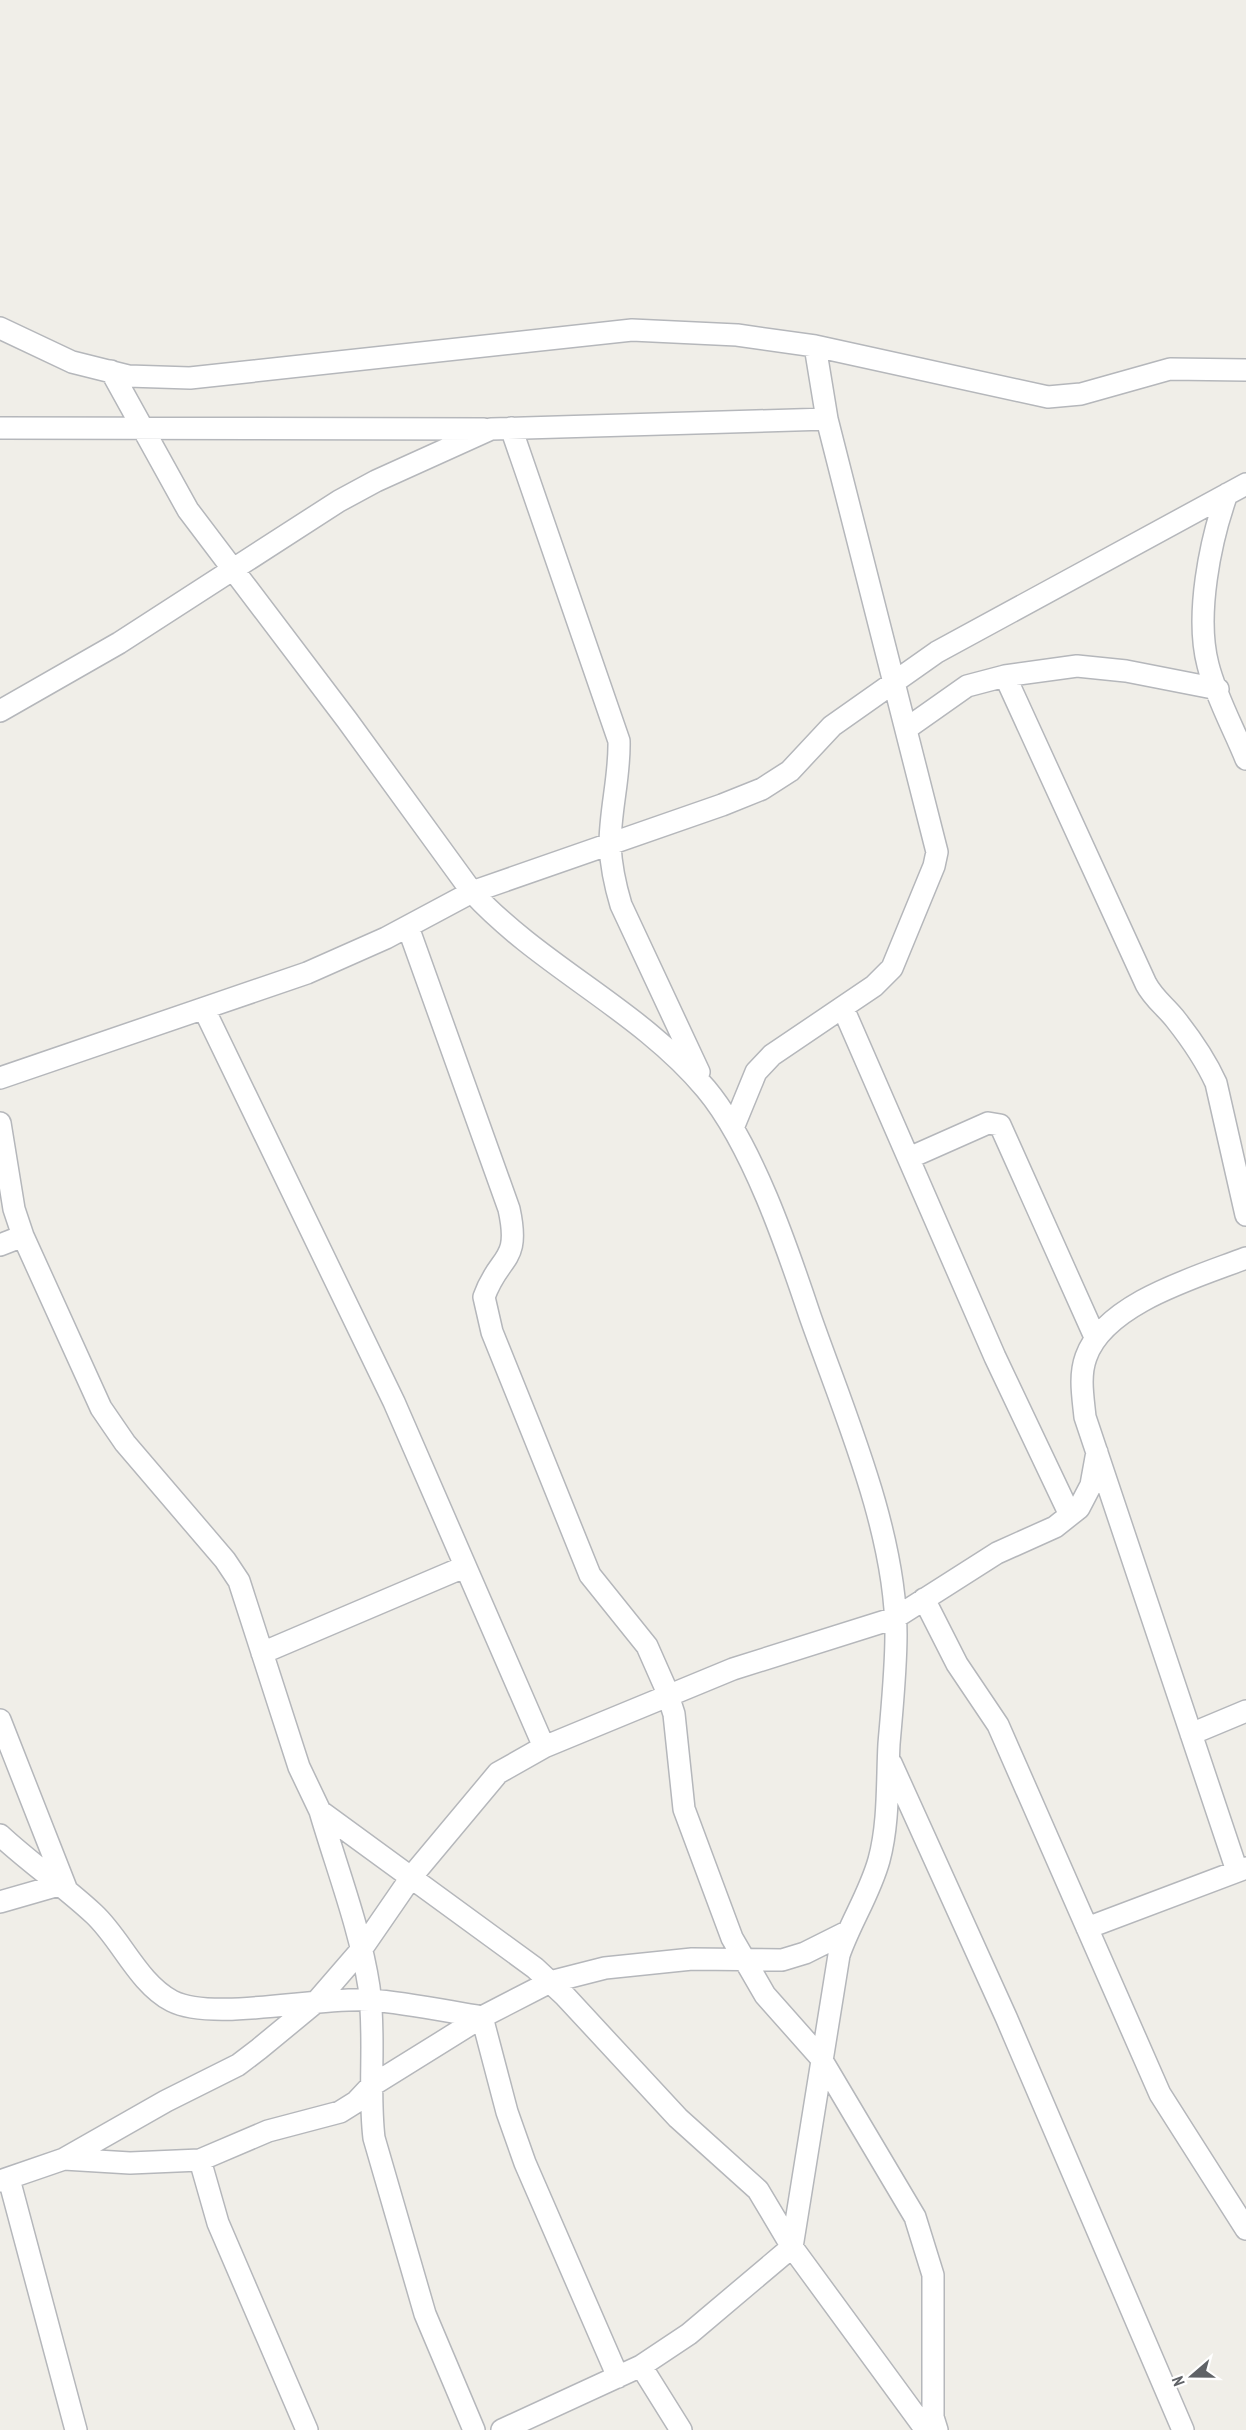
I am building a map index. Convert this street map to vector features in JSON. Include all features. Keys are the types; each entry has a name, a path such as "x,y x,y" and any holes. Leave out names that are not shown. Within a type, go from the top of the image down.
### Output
{"street":[{"path":"0,328 72,362 128,376 190,378 632,330 737,335 815,346 1048,397 1081,394 1170,369 1246,370"},
{"path":"733,1128 744,1094 772,1054 874,986 892,968 934,866 937,852 827,419 815,346"},
{"path":"111,371 188,510 471,892 494,916 601,995 673,1054 706,1089 733,1128 758,1180 799,1283 868,1486 883,1539 895,1618 884,1839 879,1862 839,1955 820,2058 792,2247 689,2334 641,2366 502,2430"},
{"path":"0,428 501,429 827,419"},
{"path":"0,711 119,643 339,501 376,481 501,429"},
{"path":"501,429 619,741 620,766 610,843 613,879 621,905 706,1089"},
{"path":"0,1078 307,973 408,927 471,892 762,789 790,771 832,726 937,652 1237,489"},
{"path":"1237,489 1221,511 1206,586 1204,618 1208,666 1246,759"},
{"path":"906,729 967,686 1005,676 1077,666 1126,671 1218,689"},
{"path":"1005,676 1151,994 1175,1019 1209,1066 1216,1083 1246,1215"},
{"path":"408,927 509,1209 513,1229 511,1252 487,1287 484,1297 492,1332 590,1575 647,1646 669,1696 674,1714 684,1809 732,1938 765,1995 820,2058 915,2217 926,2243 933,2275 933,2417 937,2430"},
{"path":"843,1008 995,1357 1070,1515"},
{"path":"204,1009 394,1402 543,1747"},
{"path":"909,1158 988,1123 1000,1125 1095,1337"},
{"path":"0,1124 14,1209 23,1236 101,1408 125,1443 230,1567 239,1581 298,1767 320,1811 361,1950 370,2000 374,2138 425,2314 474,2430"},
{"path":"0,1245 23,1236"},
{"path":"1087,1928 1241,1869 1191,1734 1085,1417 1082,1385 1085,1358 1095,1337 1128,1311 1172,1287 1246,1258"},
{"path":"76,2430 4,2180 64,2159 166,2101 238,2065 316,2002 361,1950 412,1876 498,1773 543,1747 733,1670 895,1618 997,1554 1055,1527 1079,1509 1091,1485 1097,1452"},
{"path":"262,1653 464,1567"},
{"path":"924,1599 957,1664 998,1725 1160,2094 1246,2229"},
{"path":"1191,1734 1246,1711"},
{"path":"0,1720 64,1888"},
{"path":"889,1758 1006,2017 1183,2430"},
{"path":"320,1811 412,1876 550,1982 678,2118 758,2190 792,2247 926,2430"},
{"path":"0,1835 64,1888 112,1932 148,1981 170,2000 188,2007 212,2010 370,2000 482,2017"},
{"path":"0,1902 64,1888"},
{"path":"64,2159 130,2163 200,2160 268,2131 340,2112 356,2102 371,2086 482,2017 550,1982 606,1968 654,1962 692,1959 782,1960 805,1953 847,1932"},
{"path":"482,2017 507,2112 525,2163 618,2377"},
{"path":"200,2160 218,2223 307,2430"},
{"path":"641,2366 681,2430"}]}
